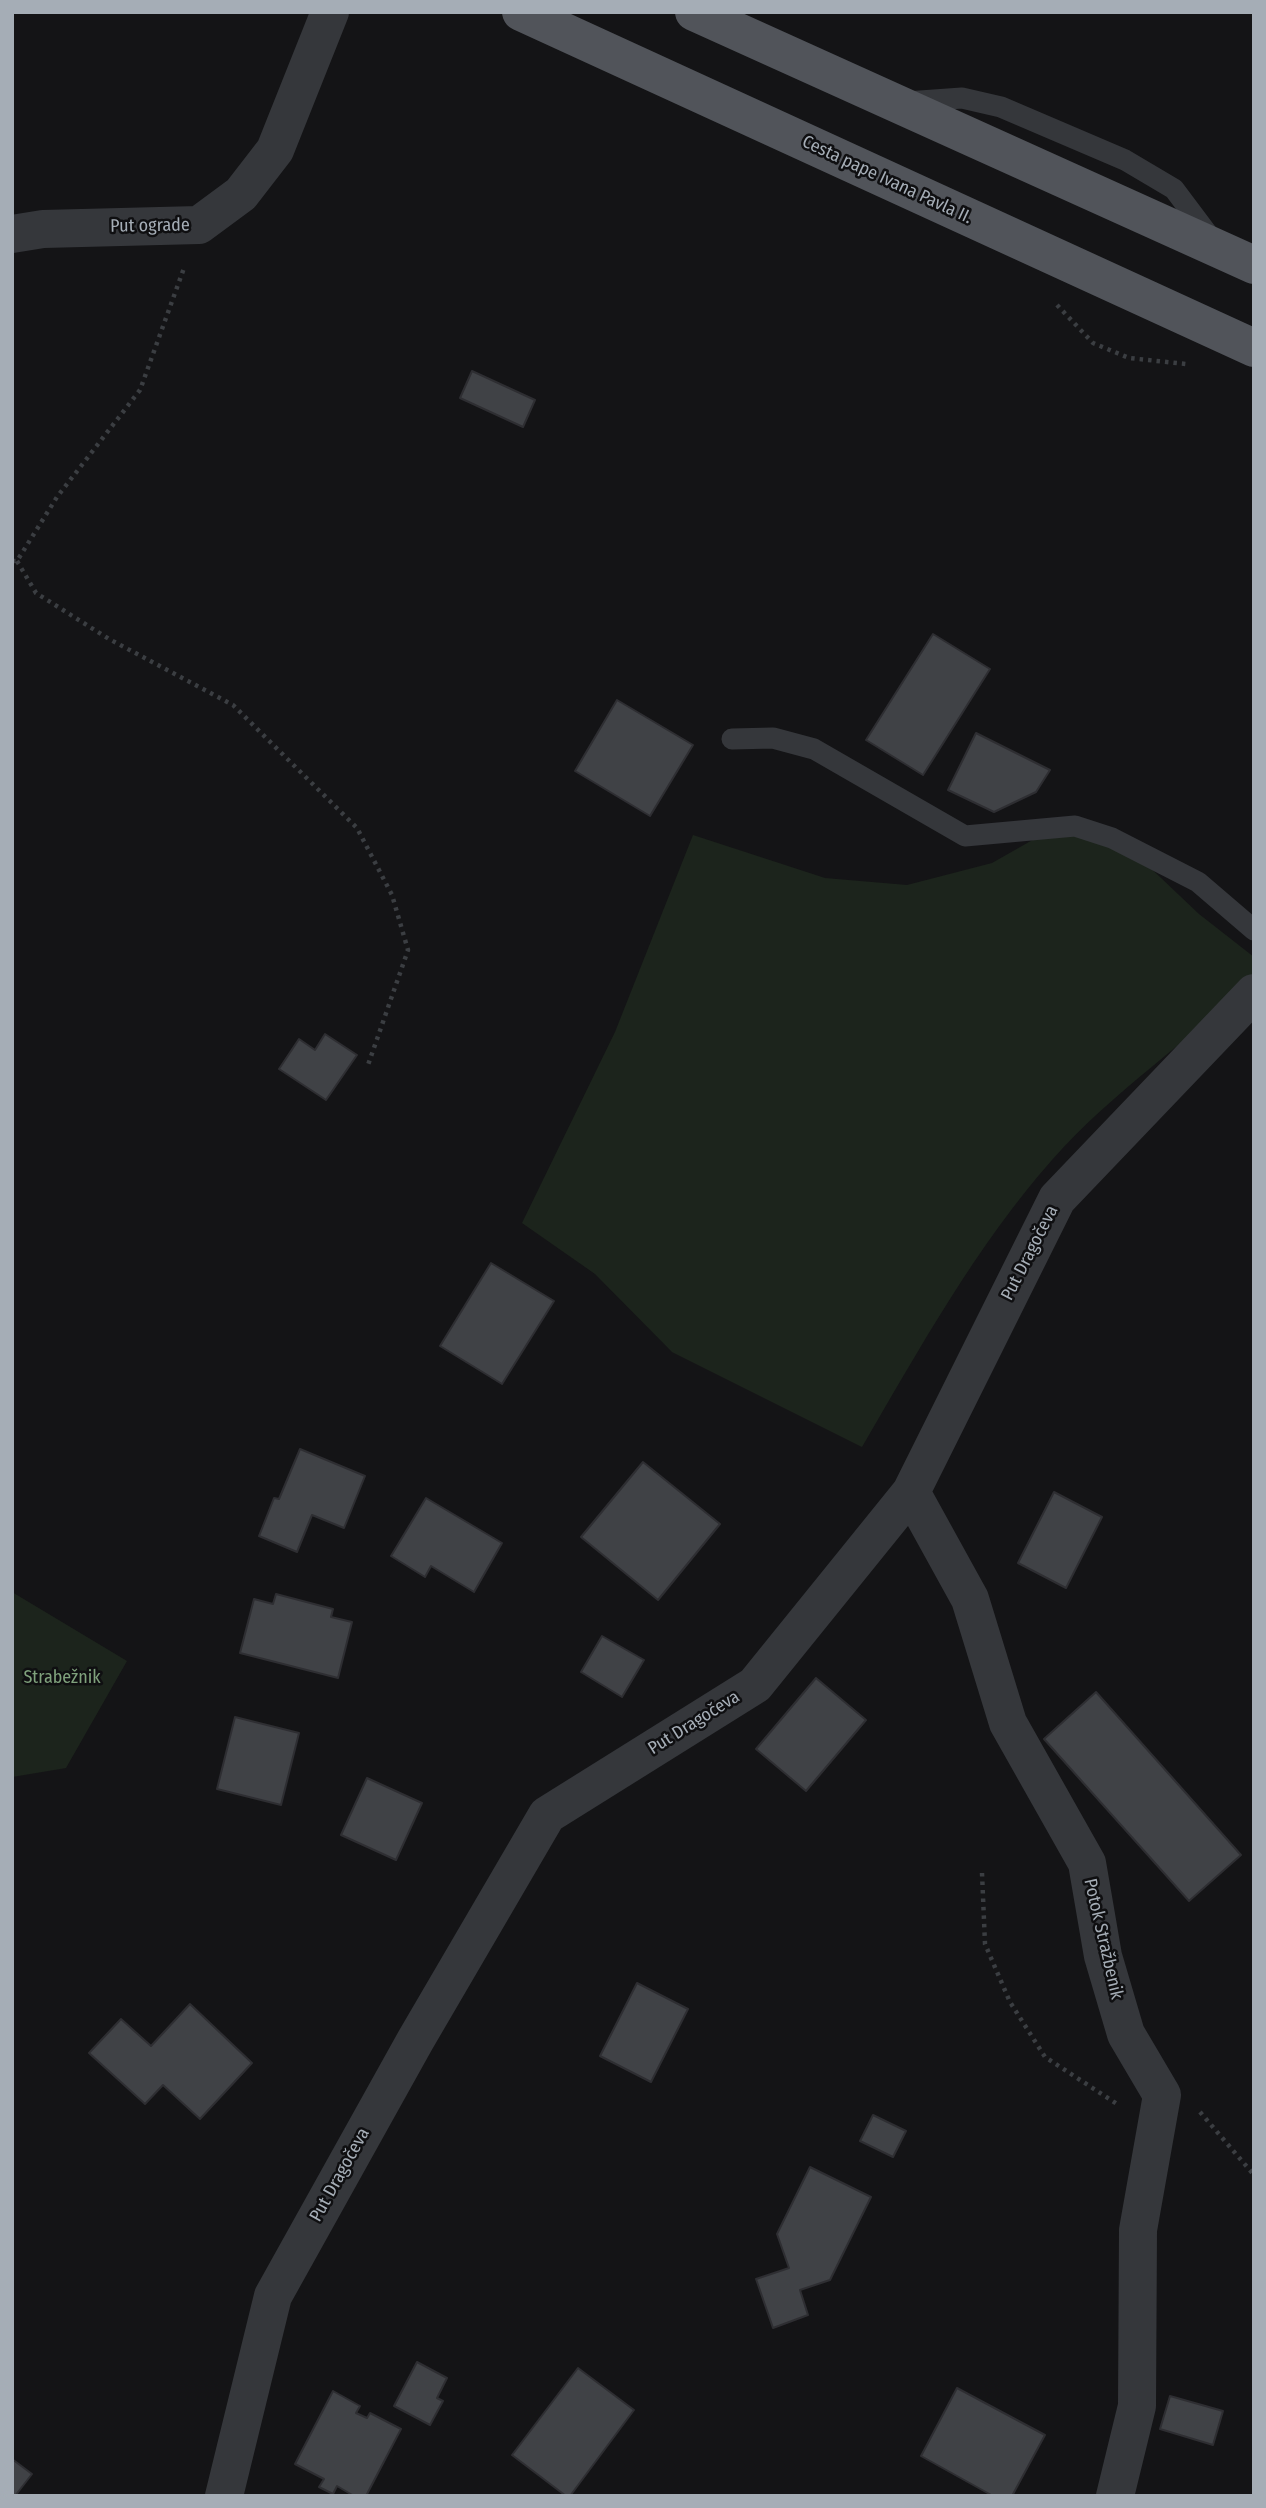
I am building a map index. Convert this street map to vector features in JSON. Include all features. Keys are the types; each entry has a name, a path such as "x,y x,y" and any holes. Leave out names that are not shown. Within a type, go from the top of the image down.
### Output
{"main road":[{"name":"Cesta pape Ivana Pavla II.","path":"521,12 1254,348"},
{"path":"694,12 1254,265"}],"street":[{"name":"Put ograde","path":"12,234 43,229 199,225 241,194 275,150 330,12"},
{"name":"Put Dragočeva","path":"224,2496 273,2296 415,2041 547,1815 755,1685 911,1492 1057,1199 1254,993"},
{"name":"Potok Stražbenik","path":"911,1492 970,1599 1008,1723 1087,1863 1103,1956 1126,2034 1162,2095 1138,2230 1137,2406 1115,2496"}],"lane":[{"path":"732,739 773,738 814,750 965,836 1075,826 1112,838 1198,882 1254,930"}],"path":[{"path":"199,225 140,390 57,497 15,561 36,593 109,639 233,705 357,828 392,895 408,950 368,1065"},
{"path":"982,1873 985,1944 1010,2002 1045,2057 1156,2127"},
{"path":"1195,2106 1254,2175"}],"green space":[{"path":"1069,833 1140,858 1199,914 1254,957 1254,980 1075,1135 1024,1193 974,1262 862,1447 672,1352 595,1274 522,1223 615,1032 693,835 825,878 907,885 992,863 1036,838"},
{"name":"Strabežnik","path":"12,1592 127,1661 66,1768 12,1777"}],"building":[{"path":"472,371 535,400 523,427 460,398"},
{"path":"933,634 990,669 923,775 866,740"},
{"path":"617,700 693,745 650,816 575,771"},
{"path":"976,733 1050,770 1036,792 994,812 948,790"},
{"path":"325,1034 357,1055 326,1100 279,1069 299,1039 315,1050"},
{"path":"491,1263 554,1301 502,1384 440,1346"},
{"path":"300,1449 365,1476 344,1528 312,1515 297,1552 259,1536 274,1498 279,1499"},
{"path":"643,1462 720,1524 658,1600 581,1537"},
{"path":"1054,1492 1102,1517 1066,1588 1018,1563"},
{"path":"426,1498 502,1543 474,1592 431,1566 425,1577 391,1556"},
{"path":"276,1594 333,1609 331,1617 352,1622 338,1678 240,1653 254,1599 273,1604"},
{"path":"602,1636 644,1660 622,1697 581,1672"},
{"path":"816,1678 866,1720 806,1791 756,1749"},
{"path":"1096,1692 1241,1855 1189,1901 1044,1739"},
{"path":"235,1717 299,1733 281,1805 217,1789"},
{"path":"367,1778 422,1803 396,1860 341,1835"},
{"path":"637,1983 688,2009 651,2082 600,2056"},
{"path":"190,2004 252,2063 200,2119 163,2085 145,2104 89,2053 121,2019 151,2046"},
{"path":"873,2115 906,2131 893,2157 860,2141"},
{"path":"810,2167 871,2197 830,2280 800,2290 808,2315 773,2328 756,2279 789,2268 777,2234"},
{"path":"417,2362 447,2378 437,2398 443,2401 430,2425 394,2406"},
{"path":"578,2368 634,2410 570,2496 566,2496 512,2455"},
{"path":"957,2388 1045,2435 1012,2496 993,2496 921,2456"},
{"path":"333,2391 360,2406 356,2413 367,2418 370,2413 401,2429 366,2496 354,2496 337,2486 333,2494 319,2487 324,2479 295,2464"},
{"path":"1170,2396 1223,2411 1213,2445 1160,2429"},
{"path":"12,2459 32,2474 15,2496 12,2496"}]}
